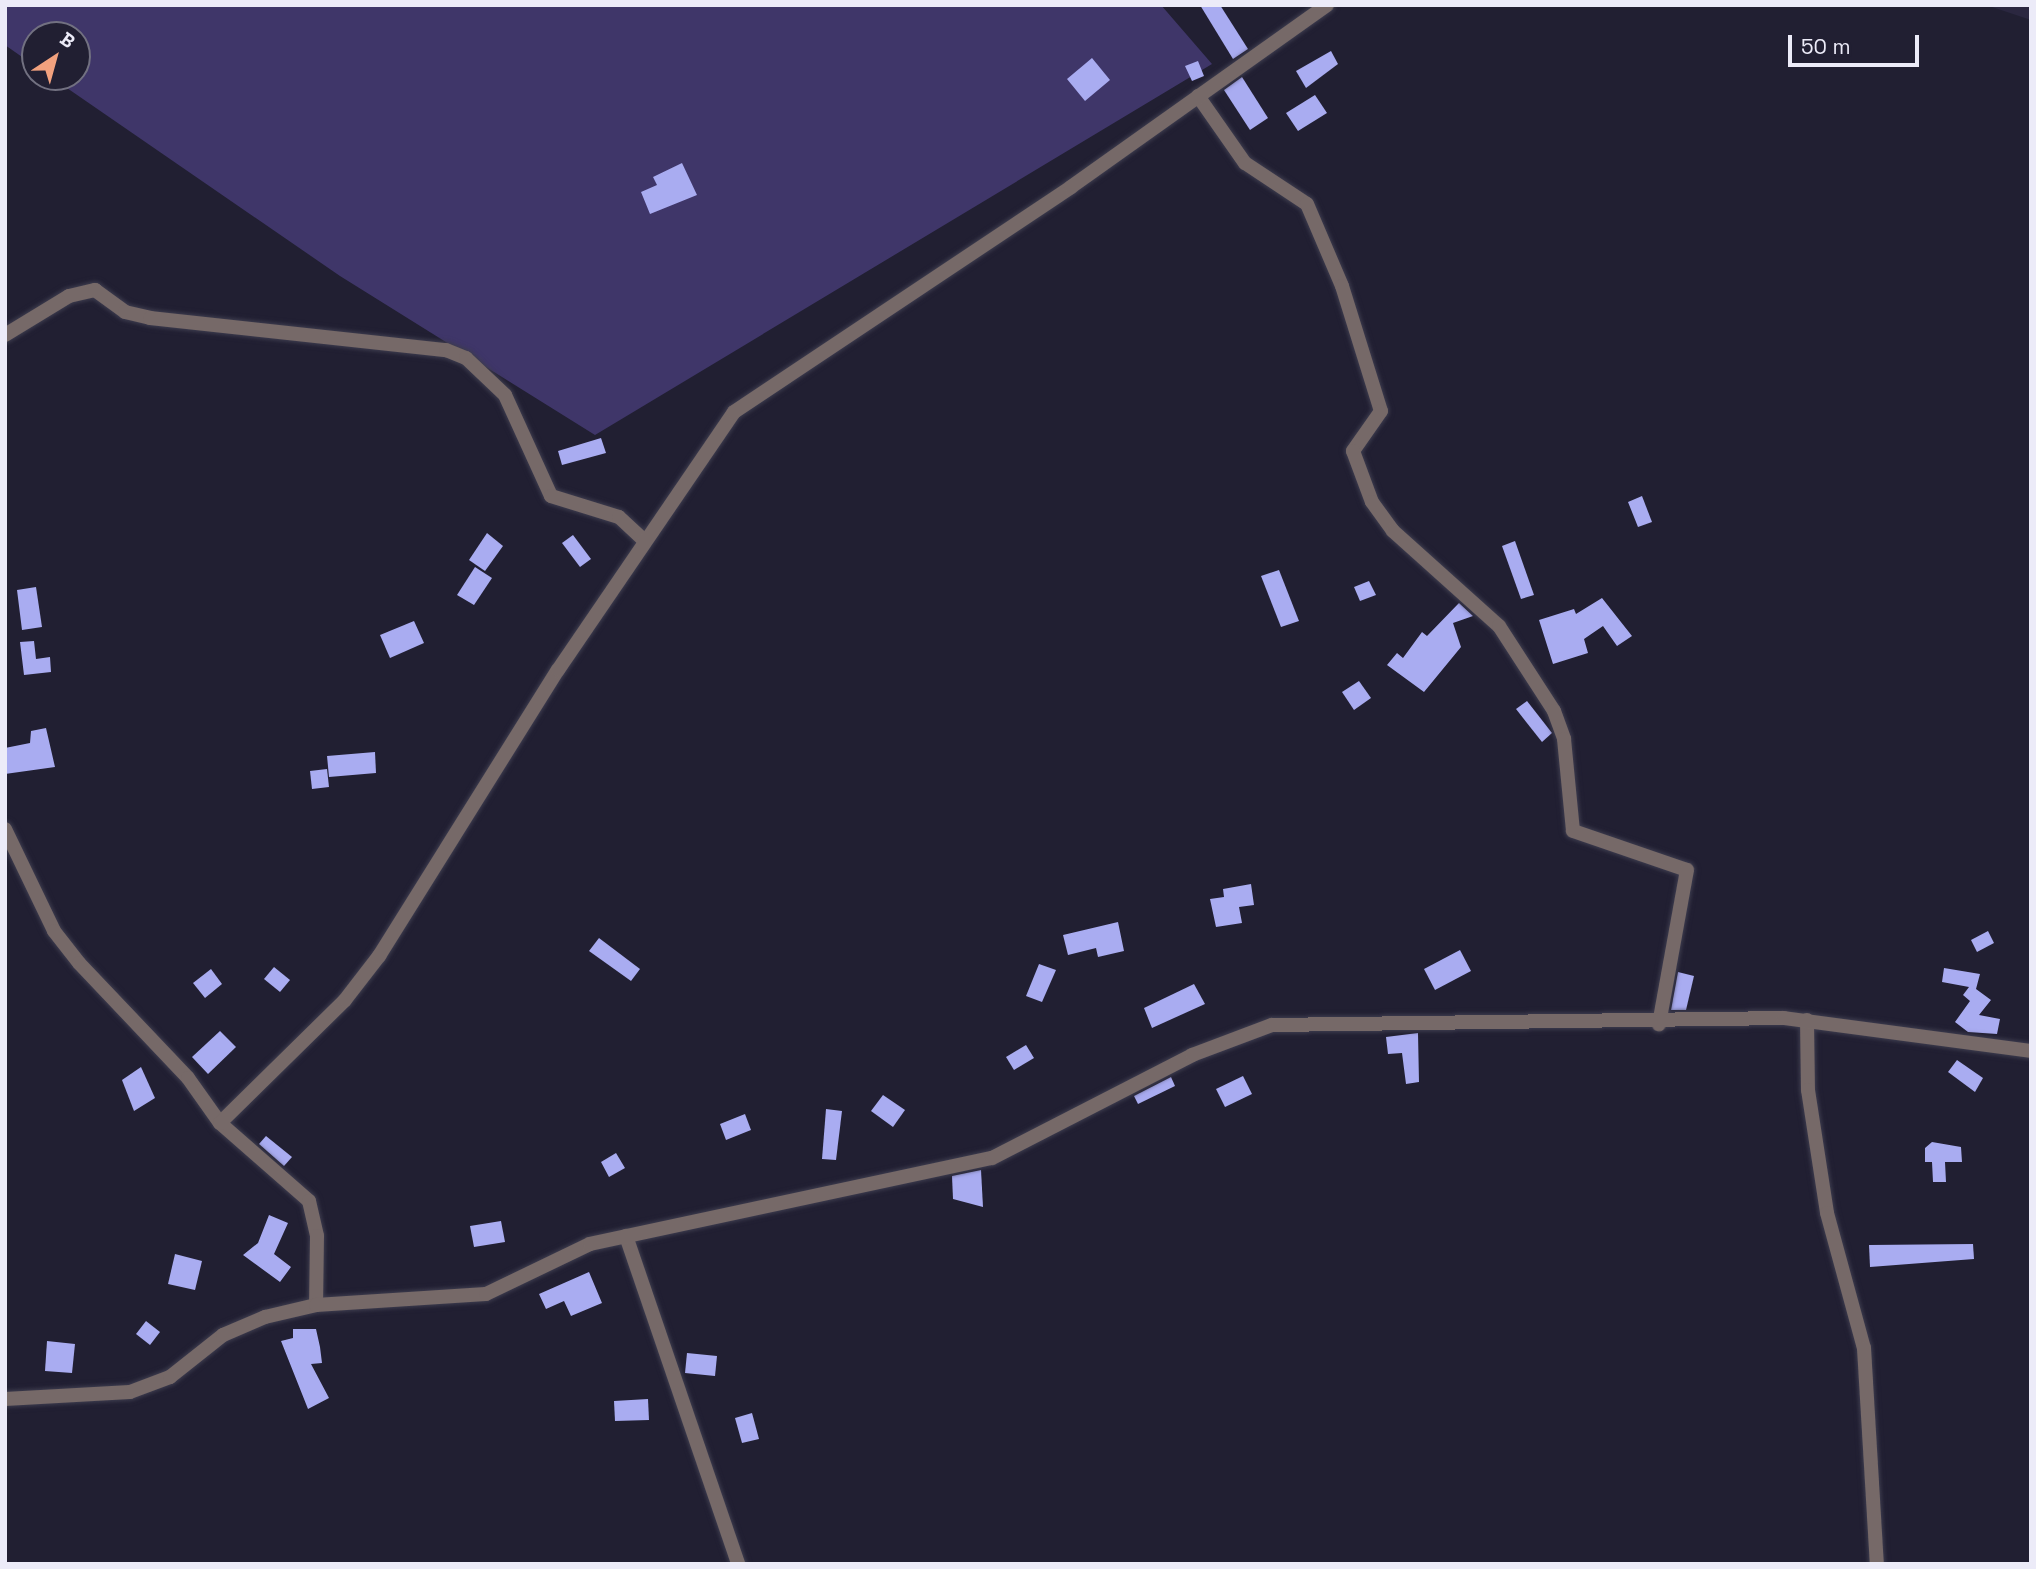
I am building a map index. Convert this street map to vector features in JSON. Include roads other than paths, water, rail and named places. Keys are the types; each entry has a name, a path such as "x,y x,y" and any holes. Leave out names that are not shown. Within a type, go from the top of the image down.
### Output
{"street":[{"path":"220,1123 345,1000 379,956 644,540 719,428 751,396 1071,187 1326,5"},
{"path":"1198,96 1245,163 1307,204 1342,286 1381,411 1353,451 1372,502 1393,531 1499,626 1555,712 1564,738 1573,831 1687,870 1659,1024"},
{"path":"5,335 69,296 95,290 142,317 446,350 466,358 505,395 551,496 619,517 644,540"},
{"path":"5,829 54,931 188,1078 220,1123 309,1201 317,1236 316,1305"},
{"path":"1807,1020 1808,1090 1827,1213 1868,1376 1877,1564"},
{"path":"5,1399 130,1392 170,1377 235,1328 316,1305 486,1294 572,1250 992,1158 1192,1055 1272,1025 1659,1024 1807,1020 2031,1051"},
{"path":"626,1237 738,1564"}]}
